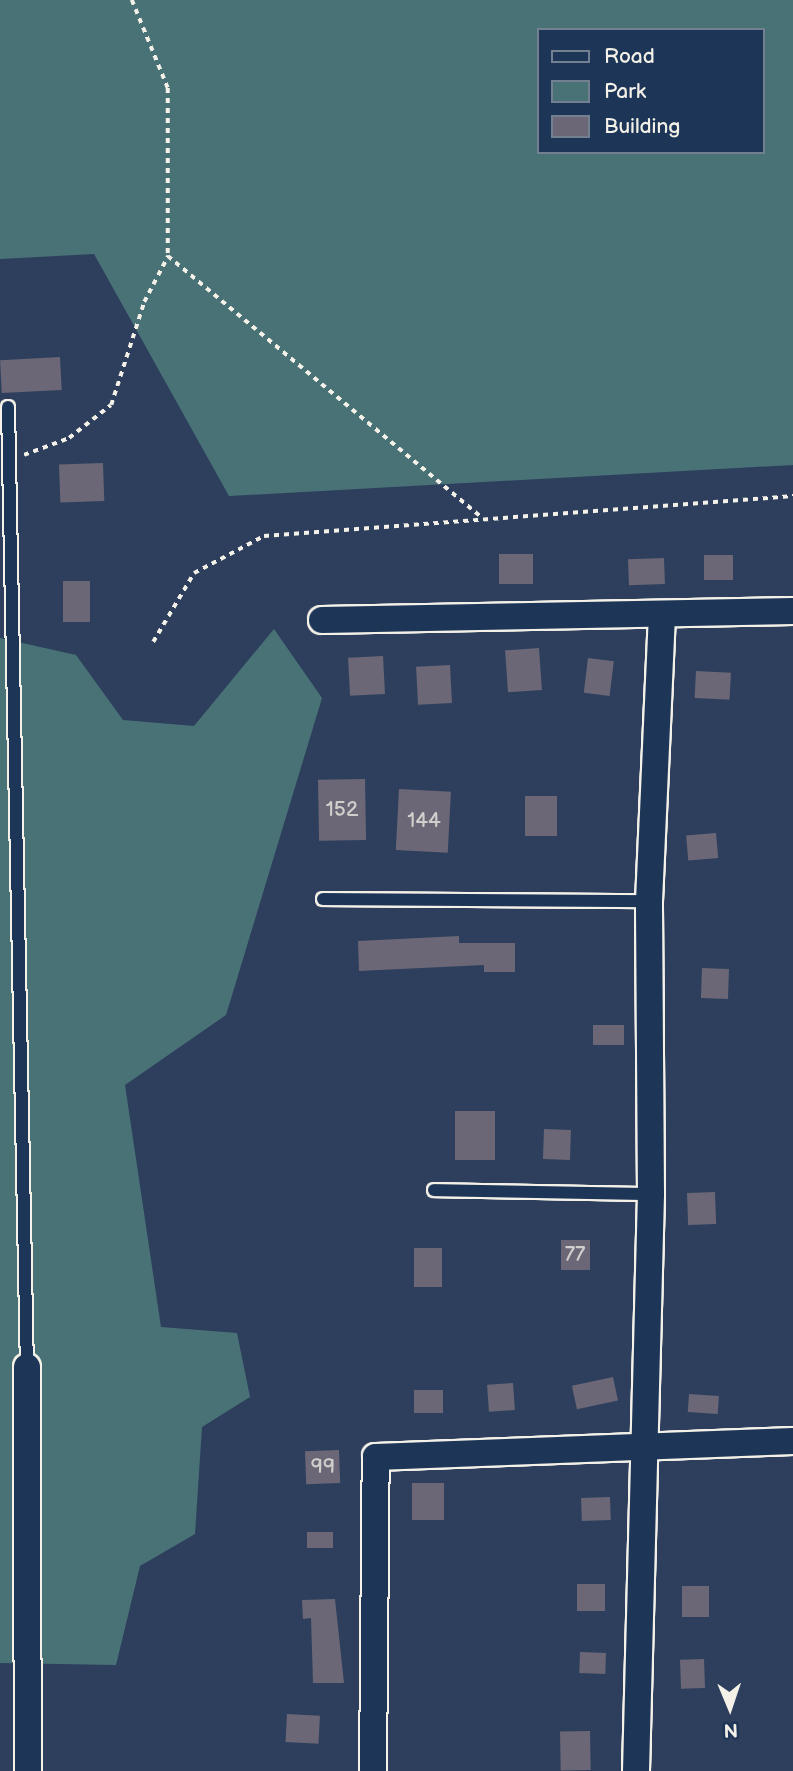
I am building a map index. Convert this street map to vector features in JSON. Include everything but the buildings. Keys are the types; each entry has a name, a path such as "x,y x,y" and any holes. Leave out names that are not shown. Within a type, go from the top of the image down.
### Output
{"street":[{"path":"322,620 793,611"},
{"path":"636,1771 651,1194 649,901 662,615"},
{"path":"27,1367 28,1771"},
{"path":"373,1771 376,1457 793,1441"}],"lane":[{"path":"8,407 27,1367"},
{"path":"323,899 649,901"},
{"path":"434,1190 651,1194"}],"path":[{"path":"9,460 69,438 111,405 144,302 169,256 168,88 132,0"},
{"path":"169,256 483,519"},
{"path":"153,642 194,573 264,536 793,496"}],"green space":[{"path":"0,0 793,0 793,465 229,496 94,254 0,259"},
{"path":"274,629 322,698 226,1015 125,1085 161,1327 237,1333 250,1397 202,1427 195,1534 140,1566 116,1665 0,1663 0,638 76,655 123,720 194,726"}]}
